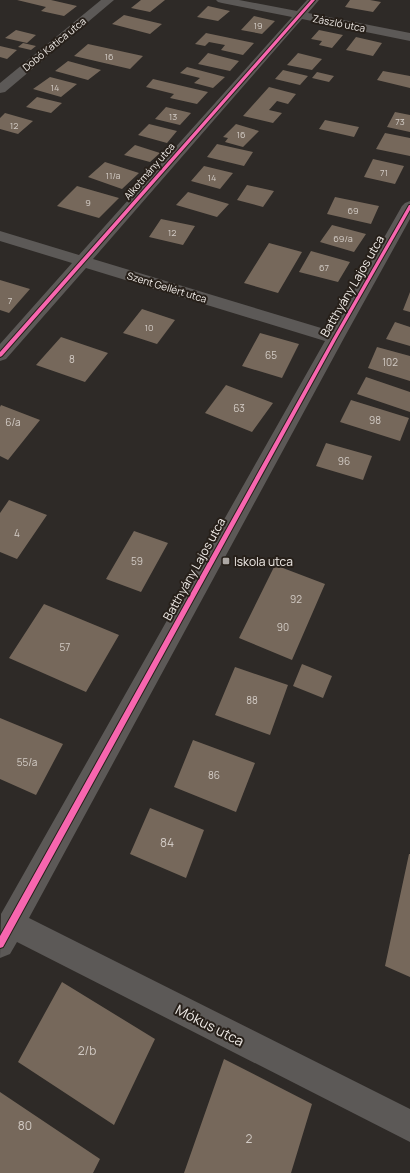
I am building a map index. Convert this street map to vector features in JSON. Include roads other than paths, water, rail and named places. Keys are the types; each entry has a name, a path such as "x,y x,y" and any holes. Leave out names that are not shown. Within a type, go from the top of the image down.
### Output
{"street":[{"name":"Dobó Katica utca","path":"0,89 108,0"},
{"name":"Zászló utca","path":"222,0 410,37"},
{"name":"Alkotmány utca","path":"0,355 313,0"},
{"name":"Batthyány Lajos utca","path":"6,934 335,338 404,230 410,206"},
{"name":"Szent Gellért utca","path":"0,236 335,338"},
{"name":"Mókus utca","path":"6,934 410,1126"}],"place":[{"name":"Iskola utca","path":"226,561"}]}
